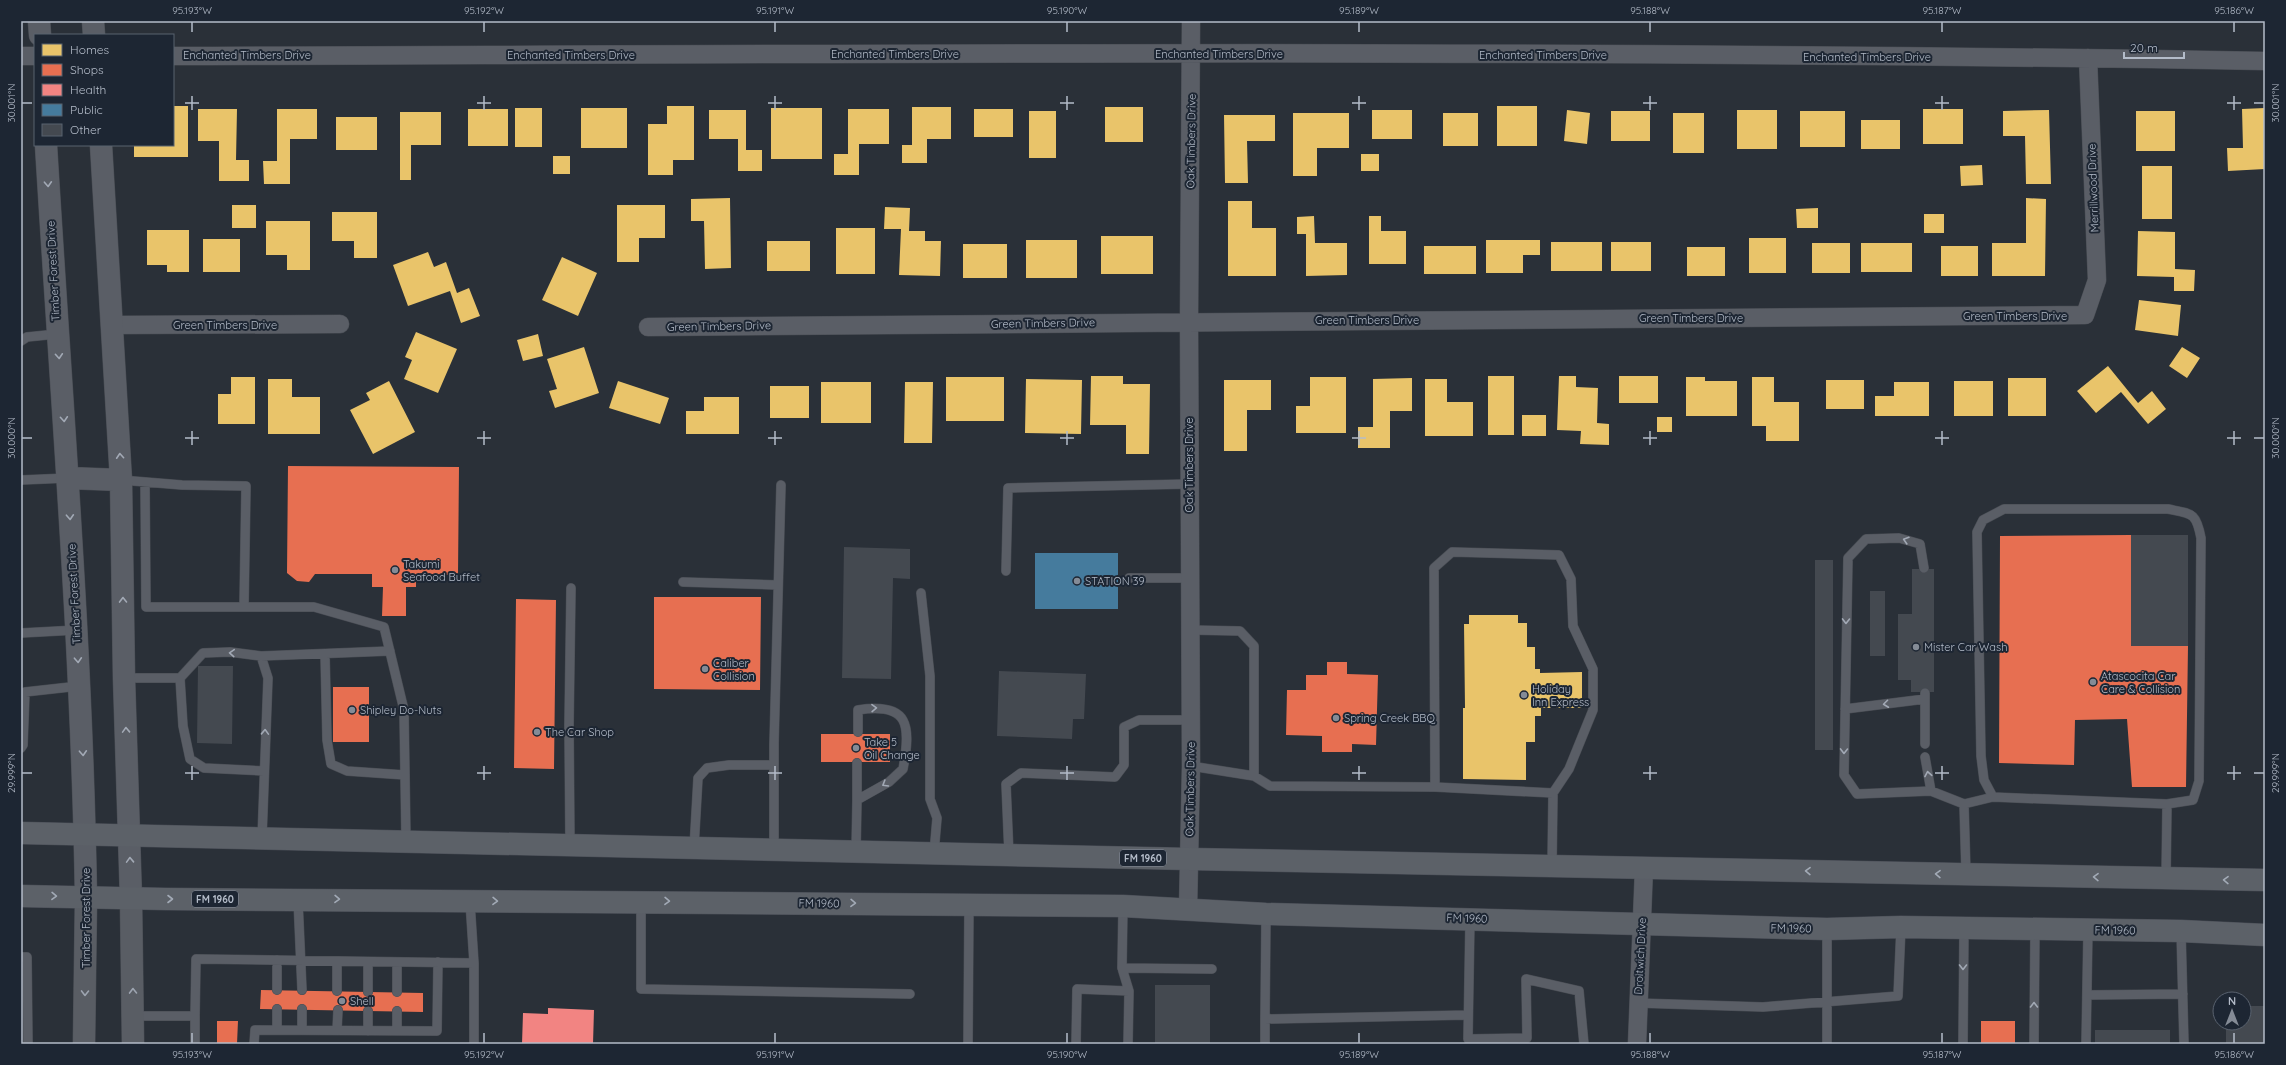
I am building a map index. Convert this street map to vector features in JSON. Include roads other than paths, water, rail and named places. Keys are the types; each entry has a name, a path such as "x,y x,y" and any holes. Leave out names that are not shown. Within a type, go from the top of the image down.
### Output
{"main road":[{"name":"FM 1960","path":"21,833 1189,859 2265,880"},
{"name":"FM 1960","path":"21,896 131,899 641,901 1123,906 1266,914 1470,918 1827,929 1900,927 2180,931 2265,935"},
{"name":"Timber Forest Drive","path":"84,1044 86,898"},
{"path":"131,899 133,1044"}],"street":[{"path":"39,21 40,34"},
{"path":"93,21 94,34"},
{"name":"Oak Timbers Drive","path":"1188,910 1191,766 1189,321 1192,53 1191,21"},
{"name":"Enchanted Timbers Drive","path":"174,56 1192,53 2088,58 2265,61"},
{"path":"21,56 34,56"},
{"name":"Merrillwood Drive","path":"2085,315 2097,280 2088,58"},
{"name":"Timber Forest Drive","path":"46,146 57,334 68,478 79,686 86,898"},
{"path":"101,146 121,480 124,678 131,899"},
{"name":"Green Timbers Drive","path":"648,327 1189,321 2085,315"},
{"name":"Green Timbers Drive","path":"111,325 340,324"},
{"path":"68,478 121,480"},
{"name":"Droitwich Drive","path":"1637,1044 1637,1003 1644,868"}],"lane":[{"path":"21,341 27,337 57,334"},
{"path":"21,480 68,478"},
{"path":"121,480 246,486 244,607"},
{"path":"145,482 146,607 314,607 384,627 404,710 406,841"},
{"path":"1006,571 1008,488 1189,484"},
{"path":"774,850 777,585 781,485"},
{"path":"1924,568 1920,544 1899,538 1866,539 1848,558 1844,709 1844,775 1857,794 1931,791 1964,804 1993,797 2167,804 2193,800 2200,781 2201,553 2198,521 2189,513 2168,509 2004,509 1983,520 1977,532 1981,756 1984,780 1993,797"},
{"path":"1435,786 1434,568 1452,552 1559,555 1571,579 1573,626 1593,669 1593,710 1569,769 1553,793 1552,866"},
{"path":"1129,578 1190,578"},
{"path":"683,582 777,585"},
{"path":"570,845 568,725 571,588"},
{"path":"921,593 930,676 930,799 937,818 934,853"},
{"path":"21,633 76,630"},
{"path":"1191,630 1240,631 1254,646 1254,776"},
{"path":"264,771 204,768 190,759 183,726 180,678 203,653 230,652 260,656 390,652"},
{"path":"325,654 327,740 330,764 348,771 405,776"},
{"path":"260,656 268,678 262,838"},
{"path":"124,678 180,678"},
{"path":"21,748 23,745 23,690 79,686"},
{"path":"1844,709 1925,696 1925,744"},
{"path":"857,800 889,782 903,769 907,732 904,719 893,711 876,707 858,710 858,732"},
{"path":"1009,855 1006,784 1021,774 1115,777 1124,765 1124,726 1139,720 1191,720"},
{"path":"1925,757 1931,791"},
{"path":"856,851 857,763"},
{"path":"694,848 698,778 707,768 729,765 774,765"},
{"path":"1191,766 1254,776 1270,786 1435,786 1553,793"},
{"path":"1964,804 1966,874"},
{"path":"2166,878 2167,804"},
{"path":"298,899 302,961 302,990"},
{"path":"470,900 474,963 474,1044"},
{"path":"641,901 641,989 910,994"},
{"path":"968,1044 969,904"},
{"path":"1123,906 1122,968 1129,991 1128,1044"},
{"path":"1265,1044 1266,914"},
{"path":"1470,918 1468,1038 1527,1038 1526,978 1579,991 1584,1044"},
{"path":"1637,1003 1763,1007 1898,996 1900,927"},
{"path":"1963,1044 1964,928"},
{"path":"1827,929 1827,1044"},
{"path":"2034,1044 2035,929"},
{"path":"2086,1044 2088,930"},
{"path":"2180,931 2184,1044"},
{"path":"21,957 27,957 24,1029 28,1044"},
{"path":"195,1044 196,959 474,963"},
{"path":"277,960 277,990"},
{"path":"337,961 337,991"},
{"path":"368,962 368,992"},
{"path":"397,962 397,992"},
{"path":"254,1044 255,1030 437,1031 438,962"},
{"path":"1122,968 1212,970"},
{"path":"1076,1044 1077,989 1129,991"},
{"path":"2087,995 2183,994"},
{"path":"277,1009 277,1030"},
{"path":"302,1009 302,1030"},
{"path":"337,1030 338,1010"},
{"path":"368,1011 368,1031"},
{"path":"397,1011 397,1031"},
{"path":"1265,1019 1468,1015"},
{"path":"133,1016 195,1016"}],"place":[{"name":"Takumi Seafood Buffet","path":"395,570"},
{"name":"STATION 39","path":"1077,581"},
{"name":"Mister Car Wash","path":"1916,647"},
{"name":"Caliber Collision","path":"705,669"},
{"name":"Atascocita Car Care & Collision","path":"2093,682"},
{"name":"Holiday Inn Express","path":"1524,695"},
{"name":"Shipley Do-Nuts","path":"352,710"},
{"name":"Spring Creek BBQ","path":"1336,718"},
{"name":"The Car Shop","path":"537,732"},
{"name":"Take 5 Oil Change","path":"856,748"},
{"name":"Shell","path":"342,1001"}]}
